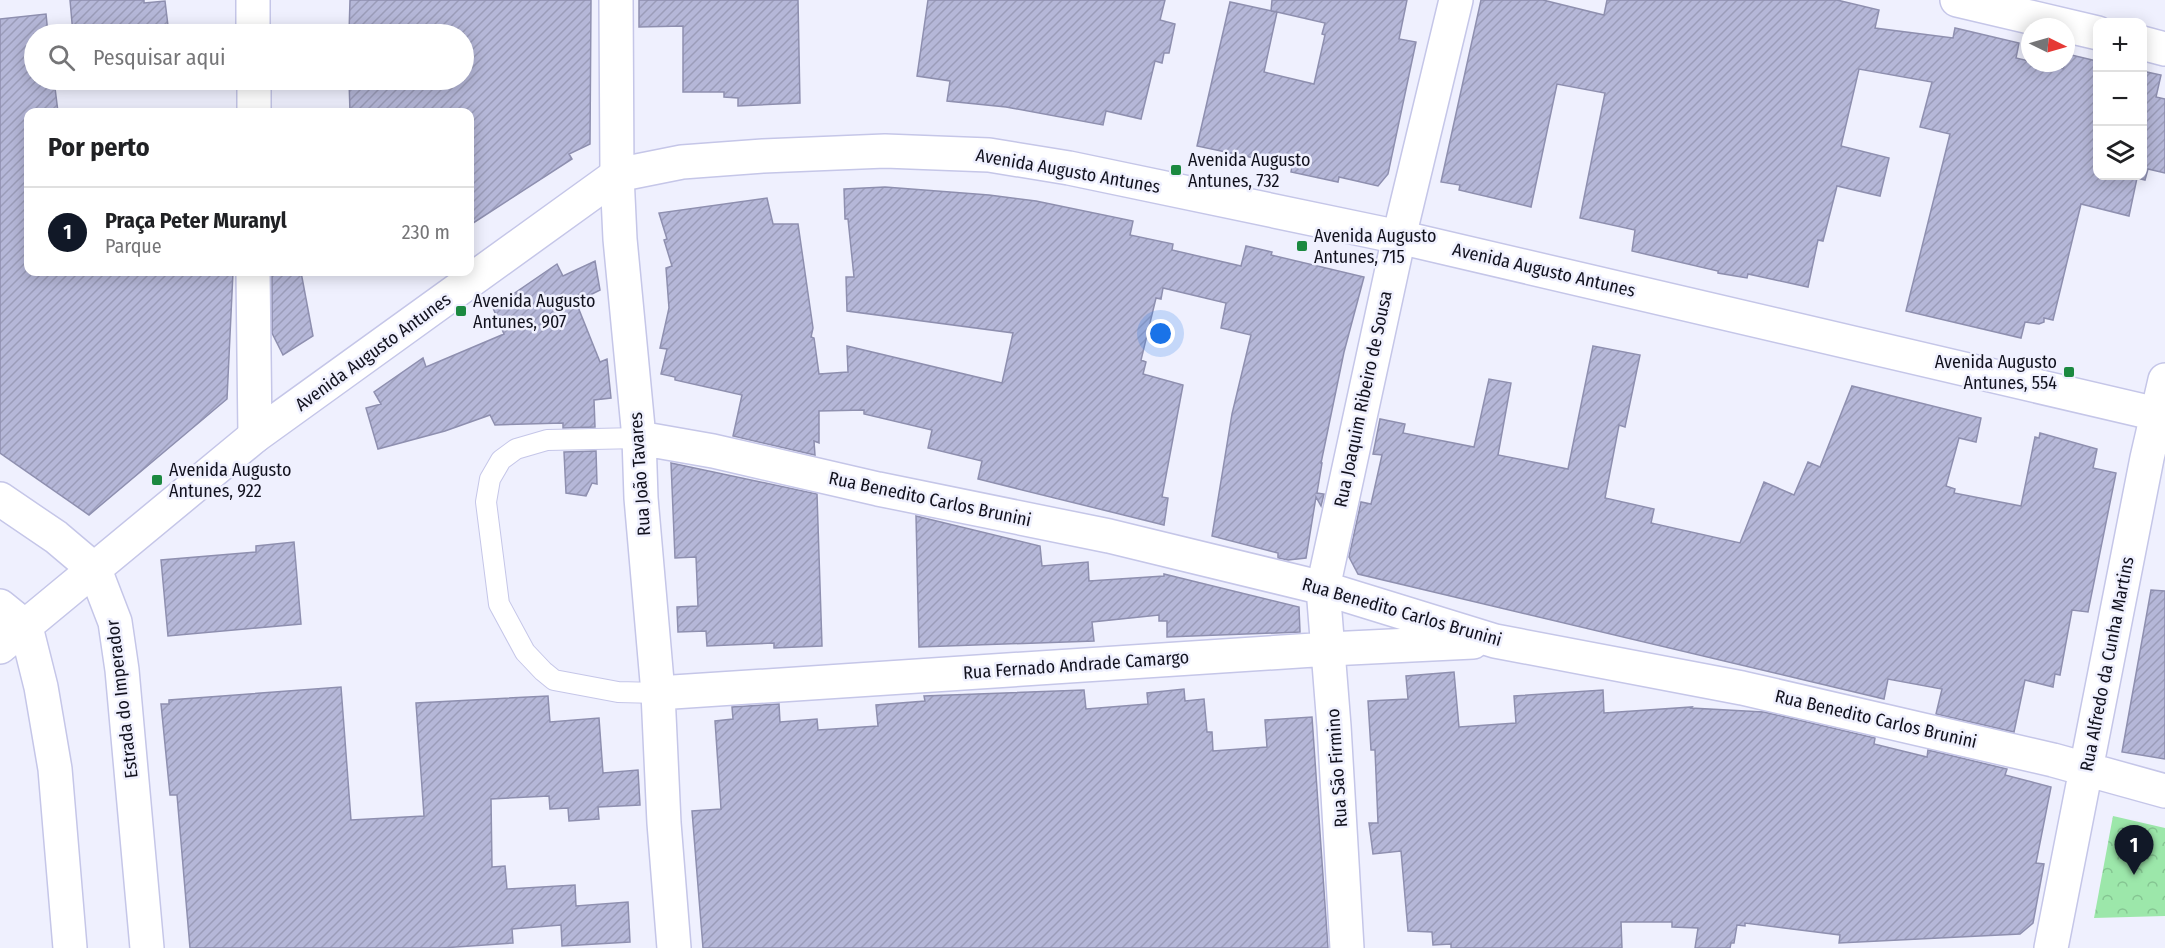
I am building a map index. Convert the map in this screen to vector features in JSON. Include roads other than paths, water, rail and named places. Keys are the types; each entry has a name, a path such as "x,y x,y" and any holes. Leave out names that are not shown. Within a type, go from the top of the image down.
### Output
{"street":[{"path":"253,0 253,24"},
{"name":"Rua João Tavares","path":"616,0 617,175 620,239 639,438 641,498 658,693 664,823 674,948"},
{"name":"Rua Joaquim Ribeiro de Sousa","path":"1323,588 1399,237 1456,0"},
{"path":"1957,0 2093,32"},
{"path":"2147,45 2165,49"},
{"path":"254,90 254,108"},
{"name":"Avenida Augusto Antunes","path":"0,647 255,436 617,175 682,162 885,151 989,155 1069,168 1399,237 2161,415"},
{"path":"253,276 255,436"},
{"name":"Rua Alfredo da Cunha Martins","path":"2051,948 2161,415 2165,380"},
{"name":"Rua Benedito Carlos Brunini","path":"639,438 712,451 878,489 1109,536 1323,588 1495,641 1742,688 2087,770 2165,791"},
{"name":"Estrada do Imperador","path":"0,499 56,537 94,570 115,622 147,948"},
{"name":"Rua São Firmino","path":"1323,588 1329,649 1347,948"},
{"path":"0,606 26,627 41,687 55,769 70,948"},
{"name":"Rua Fernado Andrade Camargo","path":"658,693 1329,649 1495,641"}],"lane":[{"path":"639,438 548,440 516,449 501,460 490,479 486,502 499,604 525,652 554,680 618,692 658,693"}],"place":[{"name":"Avenida Augusto Antunes, 732","path":"1176,170"},
{"name":"Avenida Augusto Antunes, 715","path":"1302,246"},
{"name":"Avenida Augusto Antunes, 907","path":"461,311"},
{"name":"Avenida Augusto Antunes, 554","path":"2069,372"},
{"name":"Avenida Augusto Antunes, 922","path":"157,480"},
{"name":"Praça Peter Muranyl","path":"2134,875"}]}
